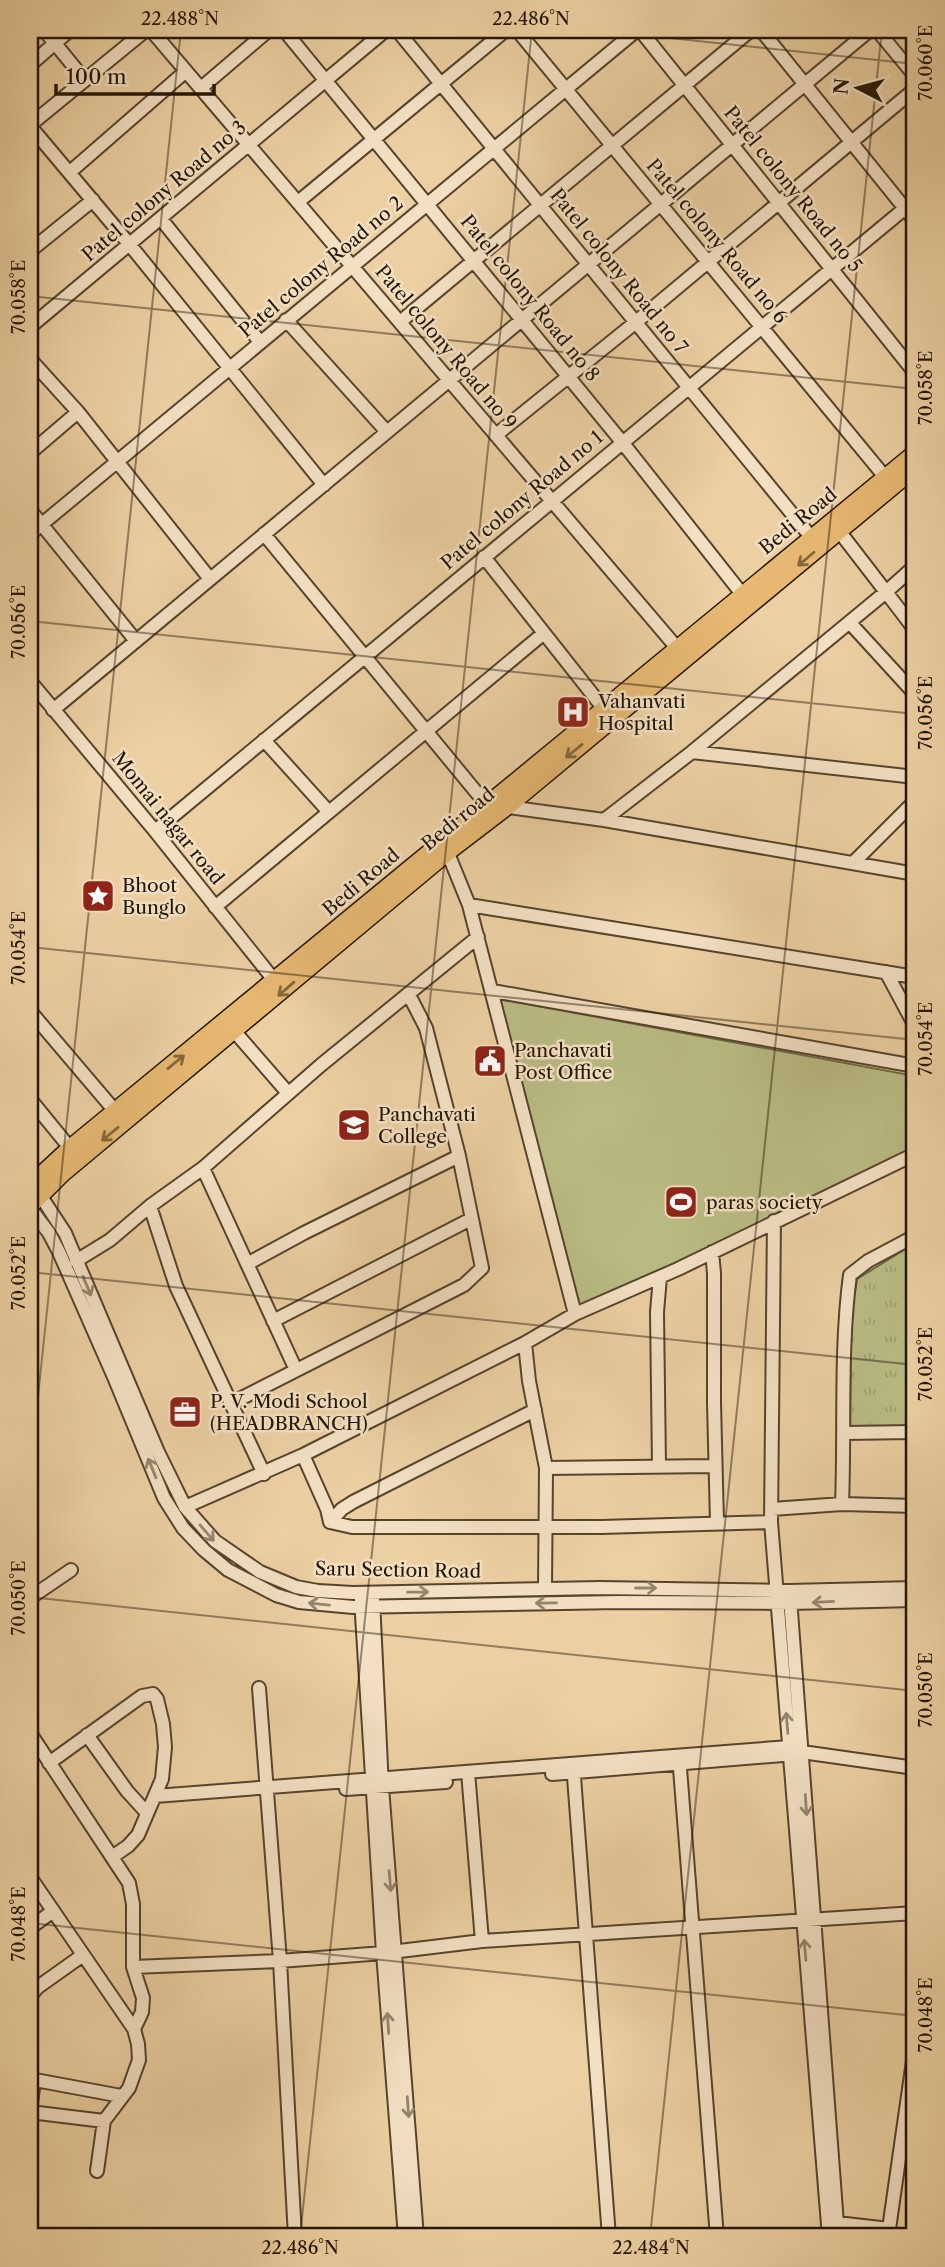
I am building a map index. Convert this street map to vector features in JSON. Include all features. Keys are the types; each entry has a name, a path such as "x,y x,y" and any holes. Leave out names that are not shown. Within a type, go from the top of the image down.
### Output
{"main road":[{"name":"Bedi Road","path":"32,1195 70,1148 274,981 445,847 486,804 604,709 682,654 743,594 915,453"},
{"name":"Bedi road","path":"32,1195 62,1174 235,1032 445,847 508,806 682,654 915,468"}],"street":[{"path":"44,30 84,79"},
{"path":"30,65 70,30"},
{"path":"148,30 84,79 30,126 324,485"},
{"name":"Patel colony Road no 9","path":"148,30 201,88 682,654"},
{"path":"201,88 269,30"},
{"name":"Patel colony Road no 8","path":"284,30 743,594"},
{"name":"Patel colony Road no 3","path":"30,327 386,30"},
{"name":"Patel colony Road no 7","path":"397,30 811,537"},
{"path":"298,202 506,30"},
{"name":"Patel colony Road no 6","path":"517,30 885,477"},
{"name":"Patel colony Road no 2","path":"30,534 638,30"},
{"name":"Patel colony Road no 5","path":"638,30 915,373"},
{"path":"400,322 751,30"},
{"path":"761,30 852,143 910,204 915,221"},
{"path":"53,710 870,30"},
{"path":"877,30 915,76"},
{"path":"70,172 186,71"},
{"path":"496,436 915,89"},
{"path":"30,251 93,200"},
{"name":"Patel colony Road no 1","path":"155,831 910,204"},
{"path":"161,219 260,342"},
{"path":"286,320 387,432"},
{"path":"30,359 78,412 210,579"},
{"path":"30,453 78,412"},
{"path":"30,510 136,641"},
{"path":"839,531 915,630"},
{"path":"264,534 486,804 604,820 915,874"},
{"path":"484,557 604,709"},
{"path":"604,820 850,623 915,566"},
{"path":"850,623 915,694"},
{"path":"215,907 544,633"},
{"name":"Momai nagar road","path":"30,681 155,831 274,981"},
{"path":"264,740 328,811"},
{"path":"692,752 915,777"},
{"path":"853,863 915,801"},
{"path":"445,847 469,905 478,937 575,1314"},
{"path":"469,905 915,977"},
{"path":"76,1261 110,1240 150,1206 203,1168 288,1093 478,937"},
{"path":"886,972 915,1026"},
{"path":"493,991 915,1066"},
{"path":"232,1403 464,1286 482,1268 459,1156 426,1028 409,995"},
{"path":"31,1016 115,1111"},
{"path":"235,1032 288,1093"},
{"path":"30,1099 70,1148"},
{"path":"185,1507 264,1474 525,1343 575,1314 660,1277 915,1154"},
{"path":"247,1264 459,1156"},
{"path":"203,1168 296,1370"},
{"name":"Saru Section Road","path":"32,1195 65,1233 158,1451 185,1507 215,1541 235,1557 269,1577 296,1587 318,1591 367,1593 600,1588 915,1600"},
{"name":"Saru Section Road","path":"32,1195 127,1406 164,1498 183,1528 204,1550 228,1570 276,1595 299,1602 367,1607 783,1597 915,1588"},
{"path":"150,1206 176,1286 264,1474"},
{"path":"273,1321 471,1219"},
{"path":"774,1221 771,1516 783,1597 808,1919 838,2237"},
{"path":"842,1504 844,1319 850,1275 868,1261 915,1236"},
{"path":"712,1252 715,1273 714,1466 717,1523"},
{"path":"659,1466 657,1312 660,1277"},
{"path":"525,1343 546,1468 545,1590"},
{"path":"330,1522 353,1502 535,1410"},
{"path":"844,1433 915,1432"},
{"path":"303,1455 330,1522"},
{"path":"546,1468 714,1466"},
{"path":"330,1522 352,1527 545,1527 717,1523 842,1504 915,1506"},
{"path":"30,1598 71,1570"},
{"path":"367,1593 405,2237"},
{"path":"49,1763 148,1693 161,1688"},
{"path":"259,1688 269,1791 295,2237"},
{"path":"112,1857 138,1836 162,1779 163,1724 157,1699 148,1693"},
{"path":"30,1733 130,1883 133,1904 133,1967 141,1987 144,2005 134,2029"},
{"path":"87,1735 127,1791 151,1804 269,1791 794,1752 915,1768"},
{"path":"679,1759 718,2237"},
{"path":"574,1768 610,2237"},
{"path":"468,1776 482,1941"},
{"path":"30,1877 134,2029 138,2044 139,2060 134,2078 104,2121 97,2171"},
{"path":"30,1928 53,1911"},
{"path":"133,1967 280,1961 587,1933 915,1913"},
{"path":"808,1919 829,2237"},
{"path":"389,1952 417,2237"},
{"path":"30,1996 38,1987 83,1955"},
{"path":"837,2223 888,2233 915,2047"},
{"path":"104,2121 30,2112 32,2079 121,2096"}],"green space":[{"name":"paras society","path":"495,998 915,1076 915,1150 704,1255 653,1287 577,1309"},
{"path":"915,1243 915,1434 850,1428 851,1317 857,1279"}],"place":[{"name":"Vahanvati Hospital","path":"573,712"},
{"name":"Bhoot Bunglo","path":"98,896"},
{"name":"Panchavati Post Office","path":"490,1061"},
{"name":"Panchavati College","path":"354,1125"},
{"name":"paras society","path":"681,1202"},
{"name":"P. V. Modi School (HEADBRANCH)","path":"185,1412"}]}
